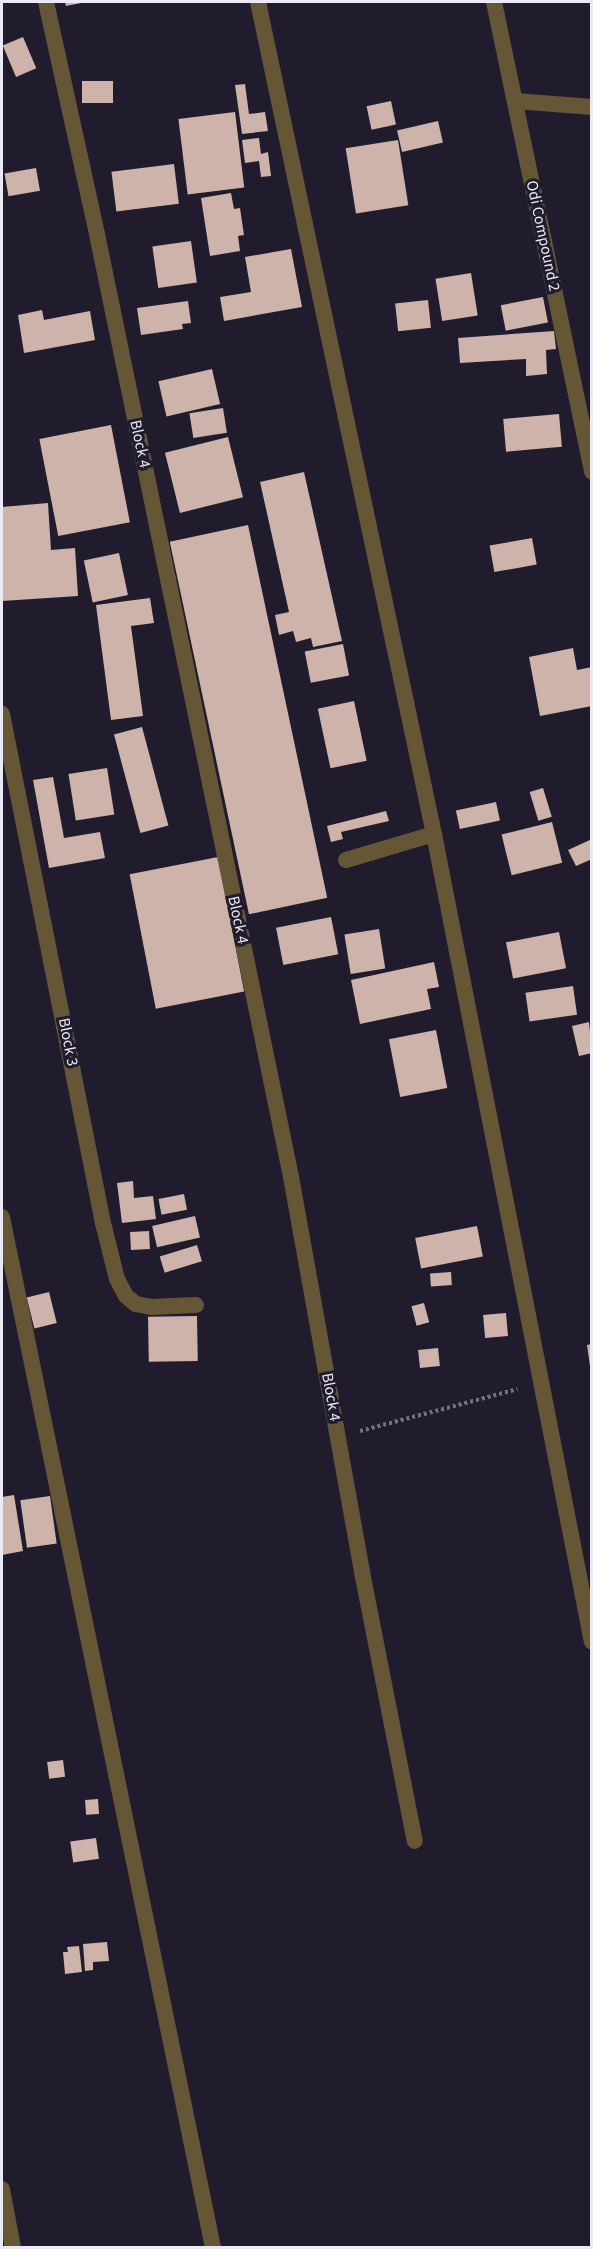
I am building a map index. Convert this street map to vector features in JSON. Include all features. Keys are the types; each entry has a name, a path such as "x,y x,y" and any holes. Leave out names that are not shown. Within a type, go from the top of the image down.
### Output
{"street":[{"name":"Block 4","path":"46,2 98,239 291,1177 415,1841"},
{"path":"258,2 434,834 591,1642"},
{"name":"Odi Compound 2","path":"494,2 591,472"},
{"path":"516,101 591,107"},
{"name":"Block 3","path":"2,714 101,1211 117,1280 126,1296 136,1304 196,1305"},
{"path":"346,860 434,834"},
{"path":"2,1217 213,2247"},
{"path":"2,2189 13,2247"}],"path":[{"path":"338,1437 542,1383"}],"building":[{"path":"65,2 81,2 81,3 66,6"},
{"path":"23,37 36,68 16,77 3,46"},
{"path":"82,81 113,81 113,103 82,103"},
{"path":"245,84 249,114 265,112 268,131 242,134 235,85"},
{"path":"391,101 396,124 372,130 367,106"},
{"path":"235,112 244,187 188,194 178,119"},
{"path":"438,121 443,142 402,152 397,130"},
{"path":"259,138 261,154 268,152 271,176 261,177 259,161 245,163 242,140"},
{"path":"398,140 408,205 356,213 346,148"},
{"path":"174,164 179,204 116,211 111,172"},
{"path":"36,168 40,191 8,196 4,174"},
{"path":"231,193 234,209 240,208 244,235 238,236 240,251 210,256 201,198"},
{"path":"191,241 197,283 158,288 152,246"},
{"path":"291,249 302,307 224,321 220,297 251,292 245,257"},
{"path":"471,273 478,315 442,321 435,279"},
{"path":"543,297 548,323 506,331 501,305"},
{"path":"428,300 431,328 398,331 395,303"},
{"path":"188,301 191,323 182,324 183,329 141,335 137,308"},
{"path":"42,310 44,320 90,311 95,340 24,353 18,315"},
{"path":"554,331 556,349 546,350 547,374 526,376 526,359 460,363 458,338"},
{"path":"212,369 220,404 167,416 158,381"},
{"path":"223,408 227,433 193,438 189,413"},
{"path":"559,414 562,447 506,452 503,419"},
{"path":"111,425 130,522 58,536 39,439"},
{"path":"228,437 243,497 180,513 165,453"},
{"path":"304,472 342,641 313,647 311,638 296,642 293,631 279,635 275,615 289,612 260,482"},
{"path":"48,503 51,550 75,548 78,596 2,601 2,507"},
{"path":"248,525 327,898 249,914 170,542"},
{"path":"532,538 537,565 494,572 490,545"},
{"path":"119,553 128,595 93,603 84,560"},
{"path":"150,598 154,623 131,626 143,716 111,720 96,605"},
{"path":"343,644 349,675 311,683 305,651"},
{"path":"573,648 577,670 592,667 592,706 540,716 529,657"},
{"path":"354,701 367,761 330,768 318,709"},
{"path":"142,727 168,826 140,833 114,735"},
{"path":"107,768 114,814 76,821 68,774"},
{"path":"53,777 64,838 100,832 105,858 49,868 33,780"},
{"path":"543,788 552,817 538,821 530,792"},
{"path":"496,802 500,821 460,829 456,811"},
{"path":"386,811 389,821 341,832 343,839 331,842 327,826"},
{"path":"552,822 562,863 512,875 502,835"},
{"path":"592,839 592,859 576,866 568,850"},
{"path":"218,857 244,991 156,1009 130,874"},
{"path":"331,917 338,954 283,965 276,928"},
{"path":"379,929 385,969 351,974 344,934"},
{"path":"559,932 566,968 513,979 506,942"},
{"path":"434,962 439,987 427,989 431,1009 360,1024 351,980"},
{"path":"573,986 577,1015 530,1021 525,993"},
{"path":"589,1022 592,1053 579,1056 572,1026"},
{"path":"436,1030 447,1088 400,1097 389,1039"},
{"path":"133,1181 134,1198 153,1196 156,1219 122,1223 117,1183"},
{"path":"184,1194 187,1210 162,1215 158,1199"},
{"path":"195,1216 200,1237 157,1247 152,1226"},
{"path":"477,1226 483,1256 421,1268 415,1238"},
{"path":"149,1231 150,1249 131,1250 130,1232"},
{"path":"197,1245 202,1261 165,1273 160,1256"},
{"path":"451,1272 452,1285 431,1286 430,1273"},
{"path":"49,1292 57,1323 34,1329 27,1298"},
{"path":"424,1303 429,1322 417,1326 411,1306"},
{"path":"506,1313 508,1336 485,1338 483,1315"},
{"path":"197,1316 198,1361 149,1362 148,1317"},
{"path":"592,1344 592,1366 590,1366 587,1345"},
{"path":"438,1348 440,1366 420,1368 418,1350"},
{"path":"14,1495 23,1551 2,1555 2,1497"},
{"path":"50,1496 57,1544 27,1548 20,1500"},
{"path":"63,1760 65,1777 49,1779 47,1762"},
{"path":"98,1799 99,1814 86,1815 85,1800"},
{"path":"96,1838 99,1859 73,1862 70,1842"},
{"path":"107,1942 109,1961 93,1962 93,1970 85,1971 83,1944"},
{"path":"79,1946 82,1972 65,1974 63,1952 68,1952 67,1947"}]}
